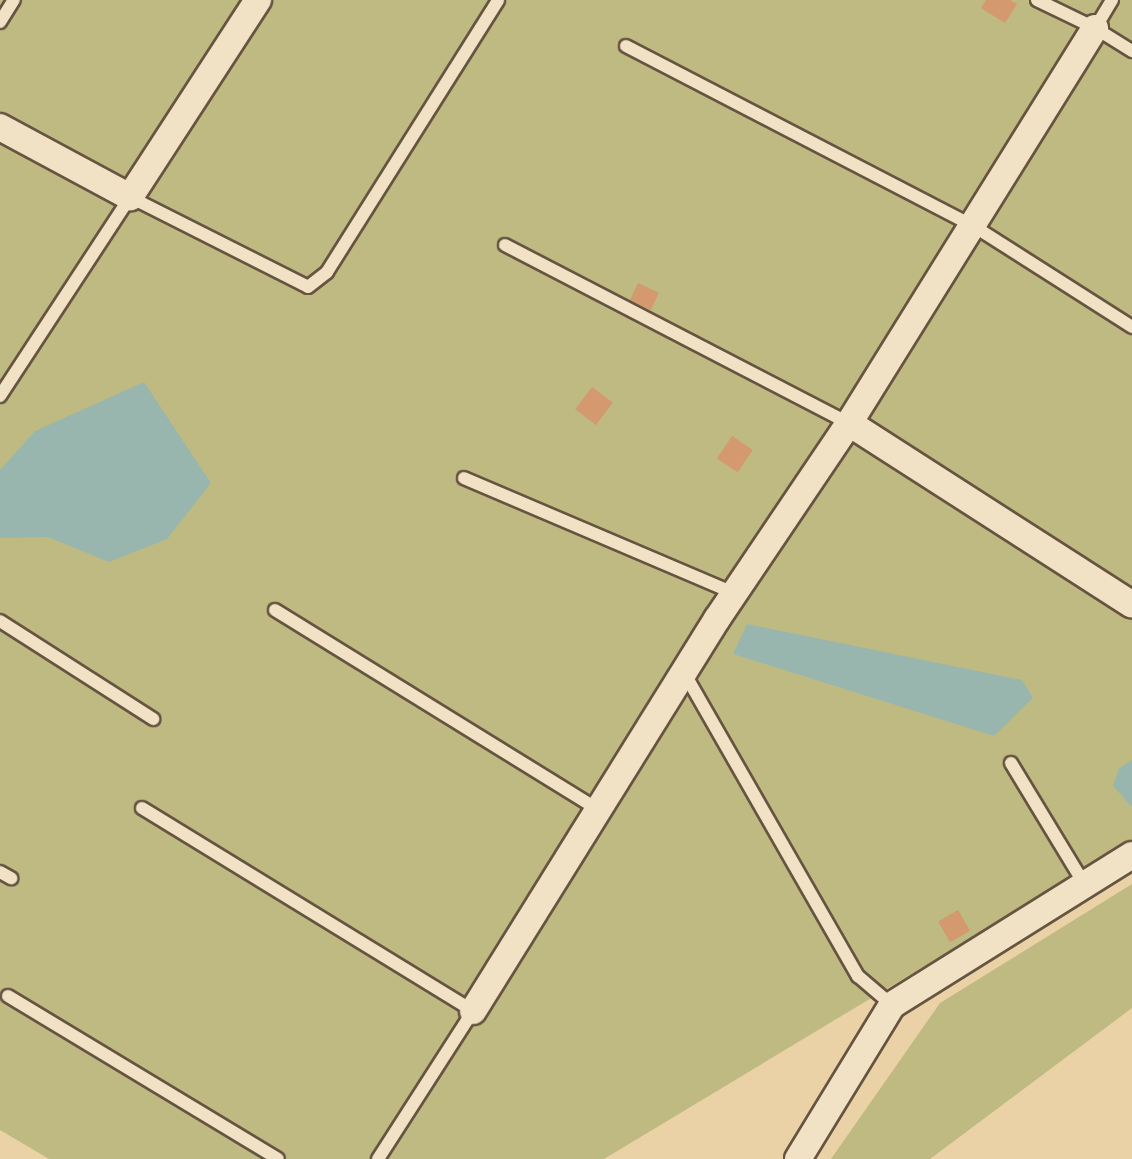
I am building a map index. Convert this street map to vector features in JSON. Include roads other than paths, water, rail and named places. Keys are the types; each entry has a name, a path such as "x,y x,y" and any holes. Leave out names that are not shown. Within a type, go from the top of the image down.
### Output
{"street":[{"path":"0,127 130,197 258,0"},
{"path":"472,1011 849,423 1095,29"},
{"path":"849,423 1132,605"},
{"path":"798,1159 892,1006 1132,855"}],"lane":[{"path":"0,22 14,0"},
{"path":"0,396 130,197 308,287 327,272 498,0"},
{"path":"1037,0 1132,51"},
{"path":"1095,29 1112,0"},
{"path":"626,46 972,225 1132,327"},
{"path":"505,245 849,423"},
{"path":"464,478 738,595"},
{"path":"275,610 600,811"},
{"path":"0,621 152,719"},
{"path":"686,676 858,976 892,1006"},
{"path":"1011,762 1084,885"},
{"path":"142,808 472,1011 378,1159"},
{"path":"8,996 278,1159"}],"water":[{"path":"144,382 211,483 167,539 109,562 48,537 0,538 0,470 35,431"},
{"path":"747,624 1022,680 1033,698 994,736 733,654"},
{"path":"1132,760 1132,807 1113,786 1119,768"}]}
